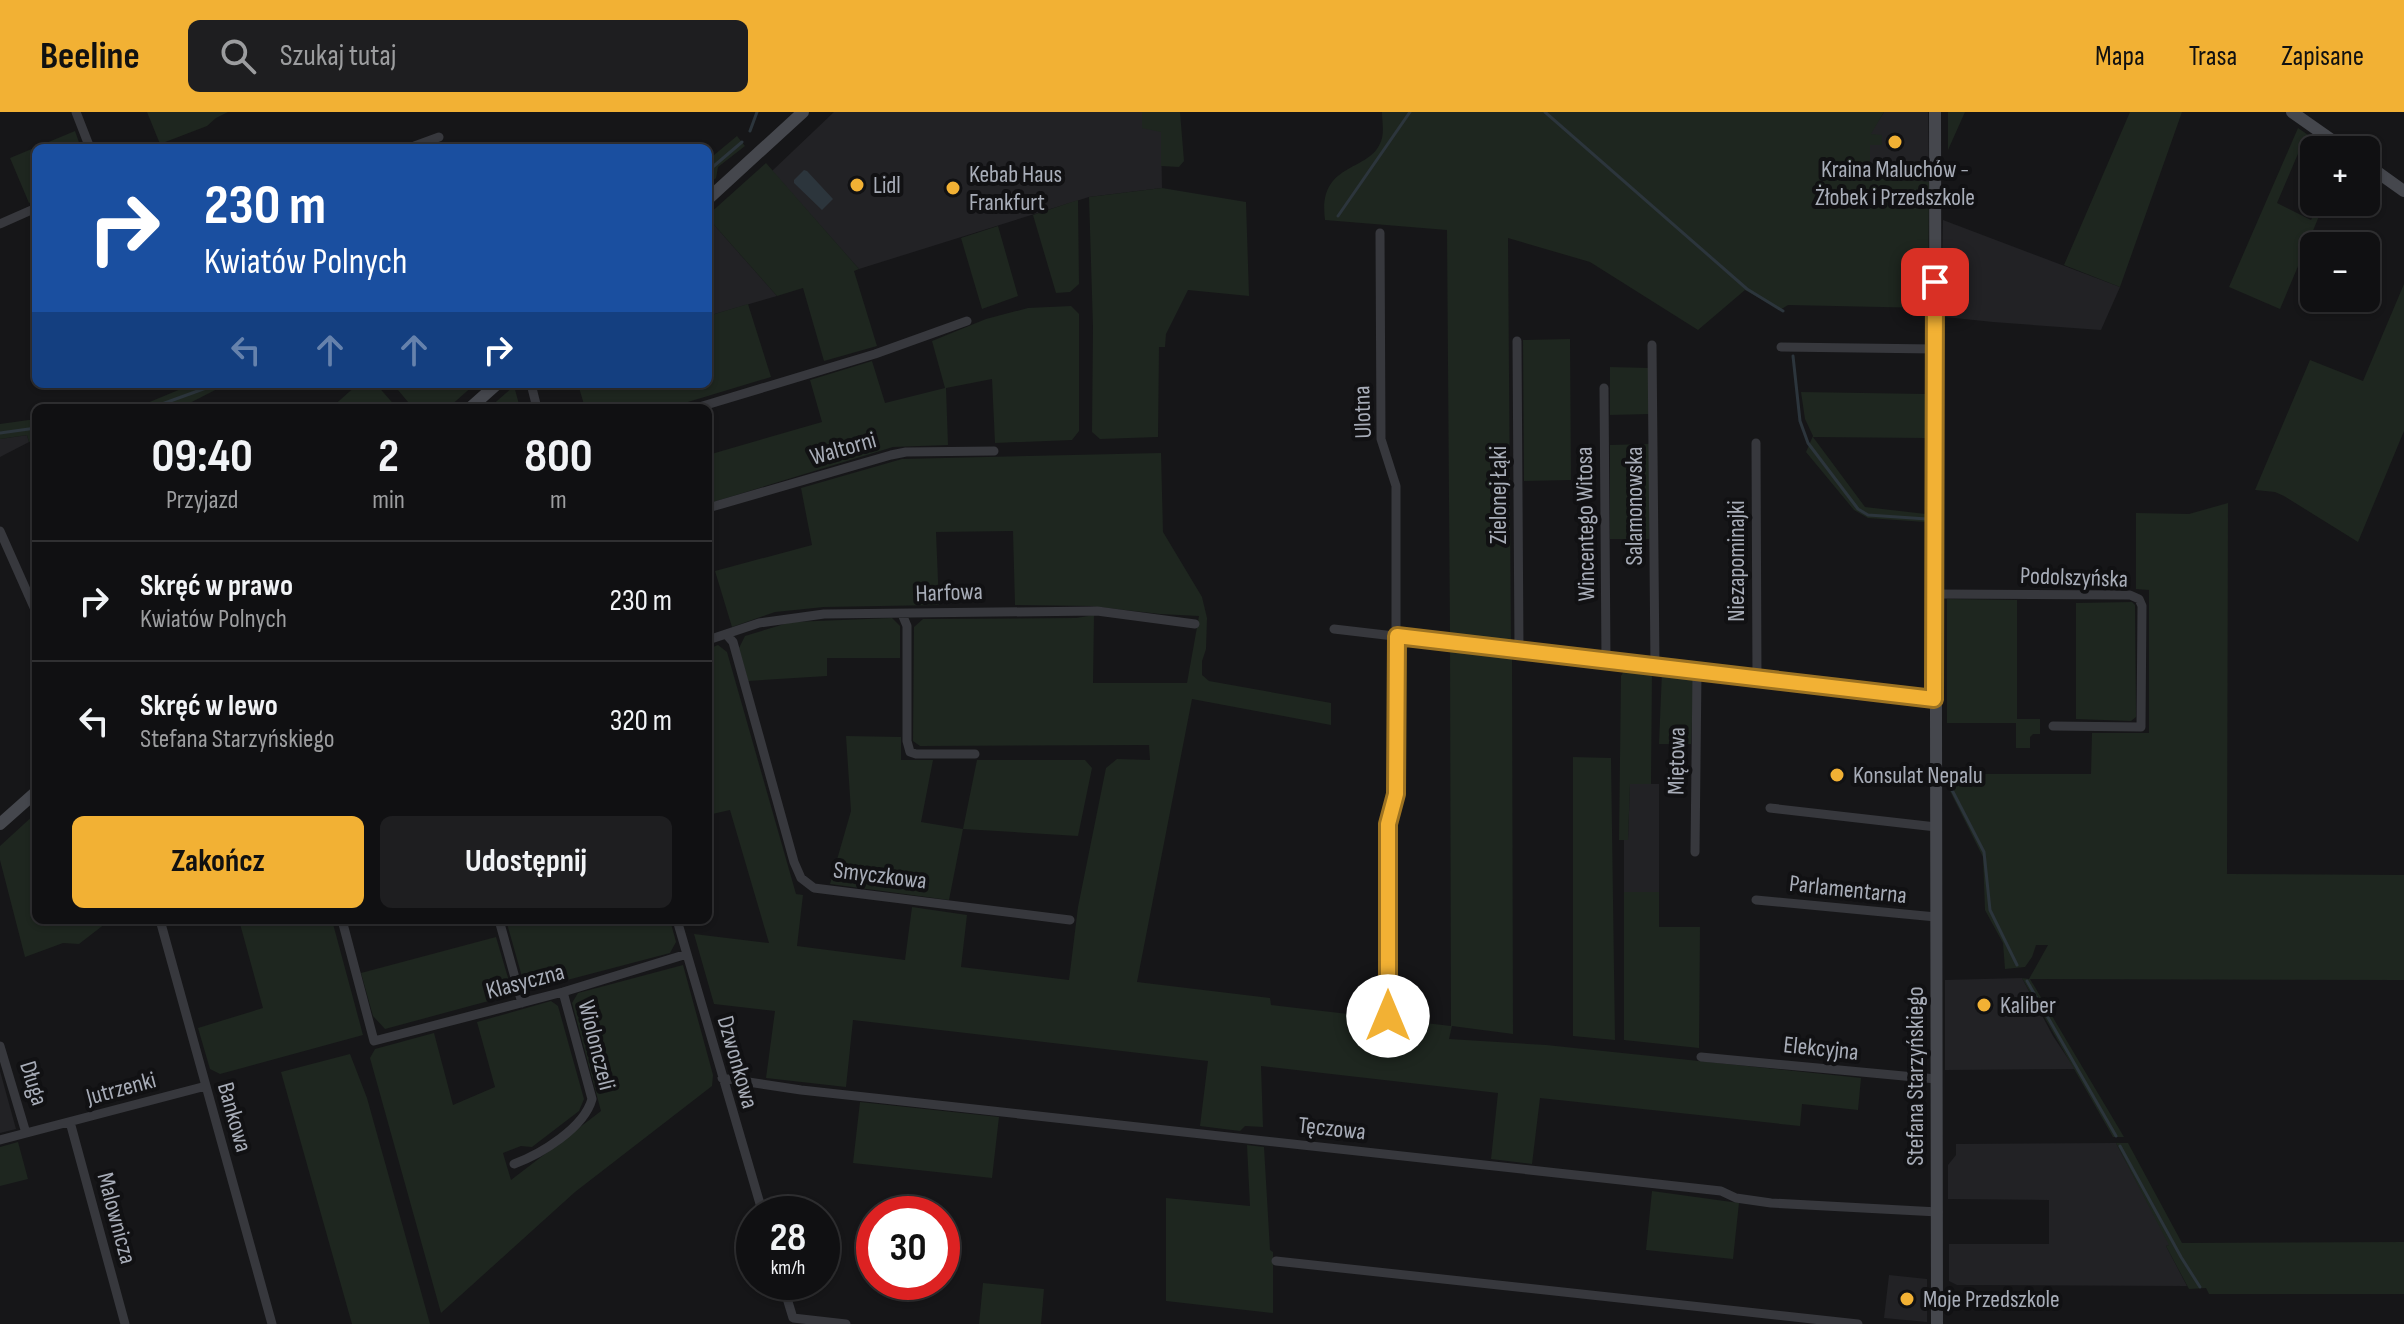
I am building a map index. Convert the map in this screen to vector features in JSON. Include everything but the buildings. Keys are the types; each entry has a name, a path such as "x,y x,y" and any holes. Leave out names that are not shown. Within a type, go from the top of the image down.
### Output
{"street":[{"path":"76,112 88,144"},
{"path":"712,195 803,112"},
{"name":"Stefana Starzyńskiego","path":"1935,112 1937,1324"},
{"path":"2292,112 2326,136"},
{"path":"420,144 439,137"},
{"path":"2380,174 2404,191"},
{"path":"0,224 32,210"},
{"name":"Ulotna","path":"1380,233 1381,439 1396,486 1396,794 1388,824 1388,1016"},
{"path":"709,404 875,354 967,321"},
{"name":"Zielonej Łąki","path":"1517,341 1519,649"},
{"name":"Salamonowska","path":"1652,345 1655,667"},
{"path":"1781,347 1935,349"},
{"path":"474,404 492,388"},
{"name":"Wincentego Witosa","path":"1604,388 1606,660"},
{"name":"Niezapominajki","path":"1756,443 1757,679"},
{"name":"Waltorni","path":"712,507 906,452 994,451"},
{"path":"0,531 32,603"},
{"name":"Podolszyńska","path":"1935,594 2130,595 2139,599 2142,606 2141,727 2053,726"},
{"name":"Harfowa","path":"712,639 759,623 792,617 920,611 1097,611 1195,624"},
{"path":"902,614 907,626 907,741 910,752 975,754"},
{"path":"1334,629 1934,699"},
{"name":"Smyczkowa","path":"726,634 733,642 797,872 805,883 814,888 1070,920"},
{"name":"Miętowa","path":"1695,852 1697,672"},
{"path":"0,824 32,796"},
{"path":"1770,808 1936,827"},
{"name":"Parlamentarna","path":"1756,900 1936,917"},
{"name":"Bankowa","path":"161,924 272,1324"},
{"name":"Klasyczna","path":"343,924 374,1041 563,992 687,954"},
{"path":"500,924 522,1003"},
{"name":"Dzwonkowa","path":"678,924 758,1196"},
{"name":"Wiolonczeli","path":"514,1164 528,1159 574,1128 589,1111 592,1099 563,992"},
{"name":"Długa","path":"0,1046 26,1133"},
{"name":"Elekcyjna","path":"1701,1057 1936,1079"},
{"name":"Tęczowa","path":"722,1078 788,1089 1721,1191 1736,1198 1771,1203 1938,1212"},
{"name":"Jutrzenki","path":"0,1140 206,1086"},
{"name":"Malownicza","path":"70,1122 125,1324"},
{"path":"1276,1261 1858,1324"},
{"path":"788,1300 793,1318 846,1324"}],"shaded area":[{"path":"147,112 228,112 207,126 160,144"},
{"path":"834,112 1157,112 1161,132 1162,188 1089,197 859,269 772,171"},
{"path":"1142,112 1180,112 1184,161 1179,167 1161,166 1161,132 1142,128"},
{"path":"1382,112 1884,112 1871,134 1882,135 1882,145 1870,145 1870,163 1892,163 1892,172 1863,166 1863,172 1929,182 1928,308 1788,305 1780,310 1745,290 1698,330 1590,262 1508,238 1511,643 1450,636 1447,230 1325,220 1325,200 1329,187 1337,177 1377,149 1383,135"},
{"path":"1884,112 1928,112 1929,182 1863,173 1863,145"},
{"path":"1948,112 1965,112 1948,150"},
{"path":"2130,112 2182,112 2120,287 2064,265"},
{"path":"2298,128 2310,136 2300,136 2300,149 2277,203 2311,220 2313,216 2319,216 2312,232 2300,232 2300,261 2280,309 2229,287"},
{"path":"75,131 80,144 44,144"},
{"path":"737,136 745,146 718,167 712,182 712,157"},
{"path":"32,149 32,202 29,203 10,158"},
{"path":"766,163 859,269 854,271 877,346 824,361 803,288 777,296 712,223 712,211"},
{"path":"804,170 833,199 822,210 794,183"},
{"path":"1162,188 1246,202 1249,296 1188,290 1166,334 1165,347 1159,347 1158,437 1100,439 1092,432 1089,197"},
{"path":"1078,200 1079,284 1070,292 1056,293 1033,215"},
{"path":"1943,220 2120,287 2101,330 1945,317 1941,314"},
{"path":"712,223 777,296 712,315"},
{"path":"998,226 1018,296 982,309 961,238"},
{"path":"2404,284 2404,431 2358,542 2284,496 2255,490 2310,360 2363,381"},
{"path":"748,304 771,377 681,404 584,404 579,388 712,388 712,315"},
{"path":"1071,306 1079,314 1079,431 1072,440 995,443 992,379 946,388 948,445 893,447 712,502 712,454 822,422 810,380 872,361 885,403 945,388 932,341 986,319 1028,308"},
{"path":"1570,339 1571,480 1524,481 1523,340"},
{"path":"1610,367 1649,368 1649,414 1610,415"},
{"path":"183,388 219,388 188,404 145,404"},
{"path":"354,388 380,388 394,404 336,404"},
{"path":"396,388 470,388 452,404 410,404"},
{"path":"512,388 515,388 519,404 494,404"},
{"path":"1801,392 1926,394 1926,438 1813,437 1865,507 1926,514 1925,522 1868,518 1854,510 1806,452 1813,436 1805,419"},
{"path":"32,420 32,441 29,442 27,435 0,439 0,424"},
{"path":"27,435 29,442 0,457 0,439"},
{"path":"1649,444 1649,539 1610,539 1610,445"},
{"path":"1161,453 1163,532 1202,597 1207,618 1202,675 1209,681 1331,703 1331,725 1192,699 1137,982 1270,998 1271,1005 1451,1026 1450,646 1512,657 1513,1034 1452,1026 1449,1039 1546,1045 1861,1078 1858,1110 1802,1104 1800,1126 1540,1098 1532,1164 1491,1159 1498,1093 1261,1066 1263,1127 1245,1126 1240,1131 1200,1126 1208,1061 853,1020 846,1087 766,1078 775,1011 714,1004 694,934 769,943 730,810 712,814 712,647 718,645 727,652 796,894 803,895 797,946 905,960 912,907 967,915 961,967 1069,980 1078,907 1106,768 1117,759 1150,760 1149,745 920,746 913,741 914,627 923,619 1076,618 1094,615 1093,683 1187,683 1199,616 1090,606 1015,605 1013,531 936,532 939,605 824,607 775,612 732,627 715,571 812,545 801,488 902,459"},
{"path":"2228,503 2227,874 2404,875 2404,980 2030,979 2124,1137 2113,1137 2022,978 2029,979 2048,945 2036,945 2025,967 2005,969 2003,943 1985,910 1983,857 1947,785 1947,774 2091,774 2092,733 2149,733 2149,590 2136,589 2136,513 2189,514"},
{"path":"1947,599 2017,600 2017,719 2040,719 2040,734 2030,737 2030,748 2016,748 2016,723 1947,723"},
{"path":"2132,602 2135,605 2136,717 2131,721 2076,719 2076,603"},
{"path":"892,618 900,626 900,658 827,658 827,676 748,681 739,648 745,636 791,622"},
{"path":"1626,667 1652,672 1651,784 1630,784 1628,840 1619,840 1621,676"},
{"path":"1662,671 1694,675 1691,744 1659,744"},
{"path":"846,736 901,737 901,760 933,760 921,822 963,829 949,900 830,884 851,811"},
{"path":"1573,757 1611,758 1615,1040 1573,1036"},
{"path":"977,760 1085,760 1092,768 1078,836 963,829"},
{"path":"1630,784 1659,784 1659,892 1624,892 1624,840 1628,839"},
{"path":"32,817 32,924 105,924 79,944 63,943 25,957 0,860 0,846"},
{"path":"1624,892 1659,892 1659,927 1700,927 1699,1048 1624,1040"},
{"path":"240,924 333,924 363,1035 220,1074 210,1069 198,1028 263,1008"},
{"path":"507,924 671,924 676,942 670,953 533,989 524,984"},
{"path":"496,937 511,988 507,996 385,1029 373,1016 361,973"},
{"path":"683,965 713,1075 712,1086 575,1192 441,1313 370,1058 375,1049 434,1033 453,1105 495,1087 477,1022 551,1001 558,1006 584,1099 579,1111 532,1147 521,1146 503,1153 511,1180 601,1111 572,1003 578,993"},
{"path":"2022,978 2053,1036 2075,1069 1945,1070 1945,980"},
{"path":"350,1054 367,1098 430,1324 352,1324 281,1072"},
{"path":"0,1071 16,1129 0,1133"},
{"path":"860,1102 999,1117 992,1178 853,1163"},
{"path":"18,1142 28,1179 0,1186 0,1147"},
{"path":"2116,1143 2170,1245 2166,1246 2187,1286 1957,1285 1949,1281 1949,1244 2049,1244 2049,1200 1948,1199 1948,1165 1956,1155 1956,1144"},
{"path":"2116,1143 2128,1143 2182,1243 2404,1242 2404,1294 2209,1294 2206,1288 2189,1289"},
{"path":"1247,1145 1264,1147 1270,1250 1273,1252 1273,1313 1166,1301 1166,1198 1250,1206"},
{"path":"1652,1191 1739,1203 1733,1259 1646,1250"},
{"name":"Moje Przedszkole","path":"1889,1275 1927,1279 1927,1322 1884,1318"},
{"path":"983,1283 1044,1289 1041,1324 979,1324"}],"waterway":[{"path":"750,131 757,112"},
{"path":"1338,216 1410,112"},
{"path":"1545,112 1747,289 1783,311"},
{"path":"712,168 742,142"},
{"path":"1793,356 1800,421 1808,443 1858,509 1868,515 1927,519"},
{"path":"162,404 206,388"},
{"path":"0,433 32,429"},
{"path":"1951,788 1984,852 1990,910 2017,965"},
{"path":"2027,981 2116,1136"},
{"path":"2120,1146 2200,1287"}],"place":[{"name":"Kraina Maluchów - Żłobek i Przedszkole","path":"1895,142"},
{"name":"Lidl","path":"857,185"},
{"name":"Kebab Haus Frankfurt","path":"953,188"},
{"name":"Konsulat Nepalu","path":"1837,775"},
{"name":"Kaliber","path":"1984,1005"},
{"name":"Moje Przedszkole","path":"1907,1299"}],"route":[{"path":"1388,1016 1388,824 1396,794 1397,636 1934,699 1935,282"}]}
